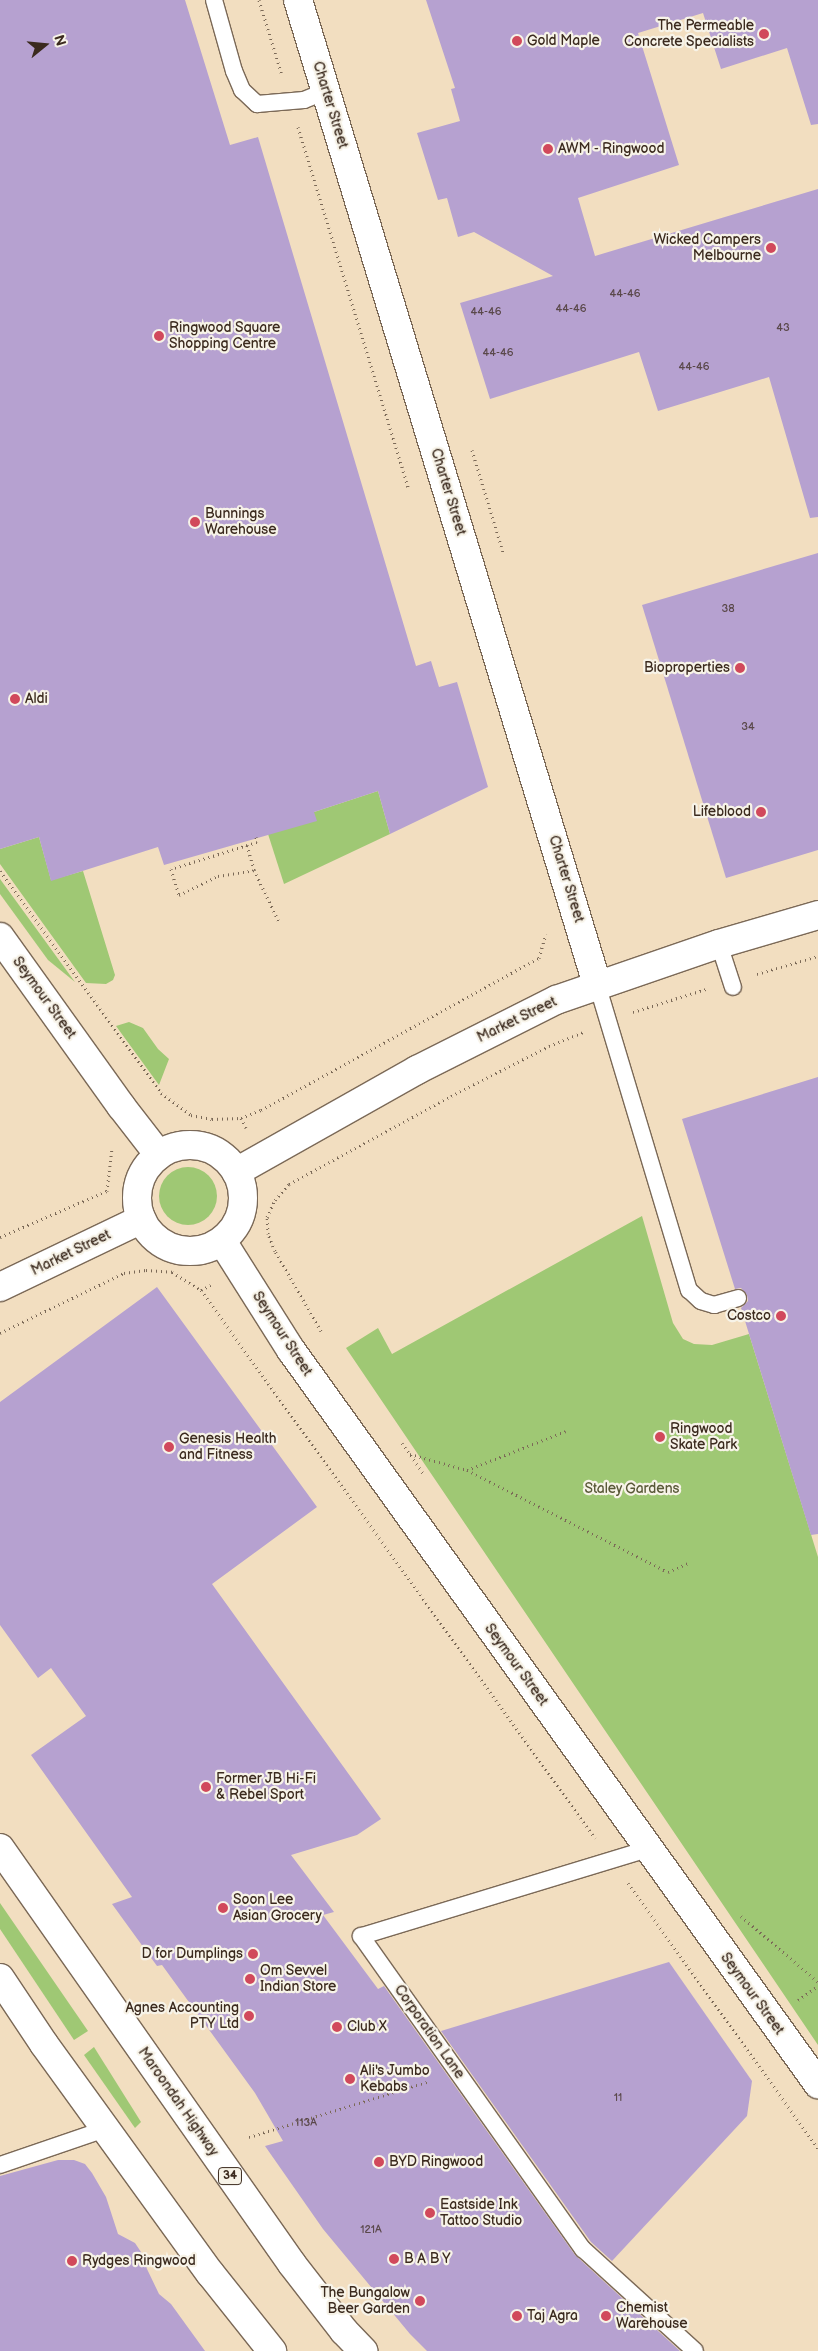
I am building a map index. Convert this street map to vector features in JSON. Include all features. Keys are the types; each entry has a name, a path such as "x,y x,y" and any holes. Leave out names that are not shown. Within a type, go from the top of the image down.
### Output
{"main road":[{"name":"Charter Street","path":"298,0 597,984"},
{"name":"Market Street","path":"236,1172 417,1070 556,1000 597,984 720,944 818,915"},
{"name":"Seymour Street","path":"0,937 121,1106 159,1155"},
{"path":"194,1145 211,1150 226,1160 236,1172 242,1188 243,1203 239,1217 232,1230 222,1241 200,1250 176,1249 162,1243 150,1233 142,1219 138,1191 142,1177 149,1165 159,1155 176,1147 194,1145"},
{"name":"Market Street","path":"0,1286 142,1219"},
{"name":"Seymour Street","path":"222,1241 291,1350 818,2084"},
{"name":"Maroondah Highway","path":"0,1848 292,2264 344,2331 363,2351"},
{"path":"0,1978 105,2130 210,2273 272,2351"}],"lane":[{"path":"214,0 234,71 242,90 257,104 304,100 326,91"},
{"path":"720,944 732,985"},
{"path":"597,984 689,1290 701,1301 714,1305 738,1298"},
{"name":"Corporation Lane","path":"648,1849 361,1936 583,2249 695,2351"},
{"path":"0,2164 105,2130"}],"path":[{"path":"259,0 412,497"},
{"path":"254,870 218,876 179,896 170,869 257,842 256,837"},
{"path":"247,845 254,870 278,922"},
{"path":"0,871 161,1093 191,1115 212,1119 241,1118 261,1110 539,958 546,936 543,926"},
{"path":"275,1251 268,1234 267,1218 275,1200 289,1184 549,1046 636,1010 732,985 818,956"},
{"path":"241,1118 248,1132"},
{"path":"0,1237 107,1191 112,1148 106,1140"},
{"path":"0,1333 124,1273 146,1270 172,1272 201,1290 818,2148"},
{"path":"201,1290 211,1285"},
{"path":"467,1470 566,1431"},
{"path":"410,1454 467,1470 668,1572 688,1563"},
{"path":"736,1912 818,1982"},
{"path":"249,2137 457,2072"}],"green space":[{"path":"378,791 390,834 284,884 268,834 314,812"},
{"path":"39,837 51,880 83,871 115,975 113,980 106,984 86,983 0,864 0,849"},
{"path":"0,879 75,982 48,960 0,894"},
{"path":"129,1022 143,1028 158,1049 169,1059 159,1085 116,1026"},
{"path":"188,1167 204,1172 212,1180 217,1196 212,1212 204,1220 188,1225 172,1220 164,1212 159,1196 164,1180 172,1172"},
{"name":"Staley Gardens","path":"642,1216 673,1323 683,1339 694,1344 712,1345 749,1334 818,1557 818,2045 346,1348 378,1328 392,1354"},
{"path":"0,1903 88,2031 74,2040 0,1929"},
{"path":"94,2047 141,2122 135,2128 84,2055"}],"building":[{"name":"Ringwood Square Shopping Centre","path":"0,0 185,0 230,145 258,137 416,666 431,661 439,687 457,682 488,787 390,834 378,791 314,812 317,821 164,865 158,847 51,881 39,837 0,849"},
{"path":"426,0 818,0 818,124 811,125 787,48 721,69 703,13 638,33 679,165 578,198 595,256 818,189 818,517 810,518 769,377 658,411 639,352 490,399 460,303 553,276 474,232 458,237 447,198 438,200 417,133 460,121 451,89 455,88"},
{"path":"818,553 818,850 726,878 642,605"},
{"name":"Costco","path":"818,1077 818,1534 811,1535 741,1308 748,1301 747,1295 741,1288 735,1289 682,1119"},
{"path":"157,1287 317,1507 212,1584 381,1819 357,1835 291,1855 334,1912 323,1915 378,1989 384,1986 575,2255 680,2351 427,2351 410,2334 323,2229 265,2146 283,2141 255,2093 162,1965 157,1966 112,1904 132,1897 31,1755 86,1716 51,1668 38,1678 0,1625 0,1402"},
{"path":"669,1962 752,2081 747,2116 612,2261 591,2242 441,2031"},
{"name":"Rydges Ringwood","path":"58,2160 74,2160 85,2164 92,2173 106,2197 118,2234 135,2243 141,2252 159,2294 171,2304 205,2351 0,2351 0,2176"}],"place":[{"name":"The Permeable Concrete Specialists","path":"764,34"},
{"name":"Gold Maple","path":"517,41"},
{"name":"AWM - Ringwood","path":"548,149"},
{"name":"Wicked Campers Melbourne","path":"771,248"},
{"name":"Ringwood Square Shopping Centre","path":"159,336"},
{"name":"Bunnings Warehouse","path":"195,522"},
{"name":"Bioproperties","path":"740,668"},
{"name":"Aldi","path":"15,699"},
{"name":"Lifeblood","path":"761,812"},
{"name":"Costco","path":"781,1316"},
{"name":"Ringwood Skate Park","path":"660,1437"},
{"name":"Genesis Health and Fitness","path":"169,1447"},
{"name":"Former JB Hi-Fi & Rebel Sport","path":"206,1787"},
{"name":"Soon Lee Asian Grocery","path":"223,1908"},
{"name":"D for Dumplings","path":"253,1954"},
{"name":"Om Sevvel Indian Store","path":"250,1979"},
{"name":"Agnes Accounting PTY Ltd","path":"249,2016"},
{"name":"Club X","path":"337,2027"},
{"name":"Ali's Jumbo Kebabs","path":"350,2079"},
{"name":"BYD Ringwood","path":"379,2162"},
{"name":"Eastside Ink Tattoo Studio","path":"430,2213"},
{"name":"B A B Y","path":"394,2259"},
{"name":"Rydges Ringwood","path":"72,2261"},
{"name":"The Bungalow Beer Garden","path":"420,2301"},
{"name":"Taj Agra","path":"517,2316"},
{"name":"Chemist Warehouse","path":"606,2316"}]}
